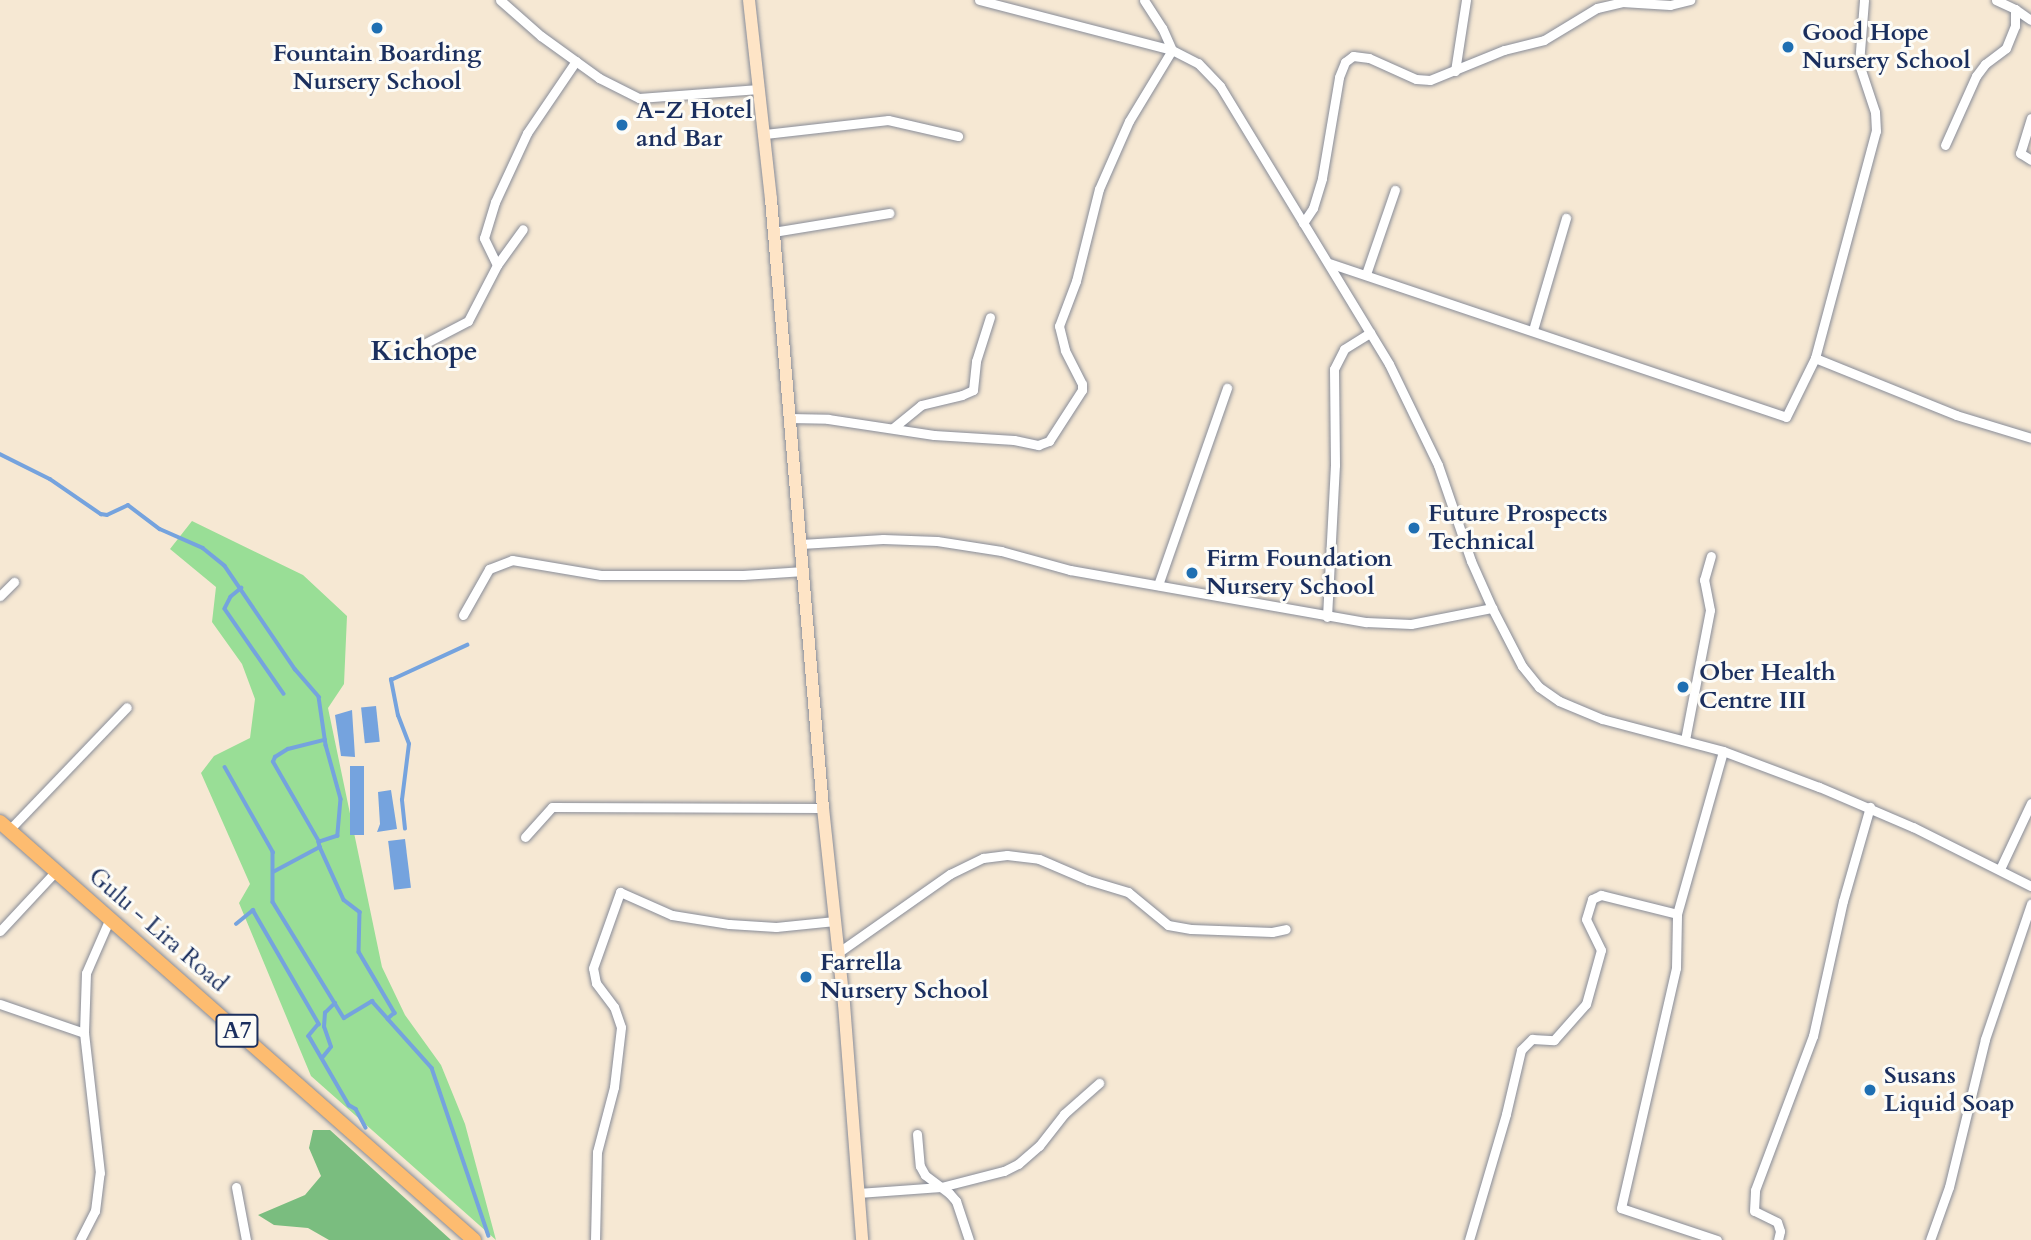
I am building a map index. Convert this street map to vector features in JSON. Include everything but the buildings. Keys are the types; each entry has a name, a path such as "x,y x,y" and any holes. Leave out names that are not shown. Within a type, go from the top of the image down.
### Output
{"main road":[{"name":"Gulu - Lira Road","path":"4,826 474,1240"}],"street":[{"path":"500,0 599,78 639,97 654,99 760,89"},
{"path":"749,0 765,134 823,808 839,952 862,1240"},
{"path":"979,0 1172,50 1198,63 1220,86 1370,332 1423,429 1471,561 1492,608 1522,666 1550,696 1602,719 1723,751 1870,807 2031,886"},
{"path":"1143,0 1162,28 1172,50"},
{"path":"1455,71 1466,0"},
{"path":"1303,223 1313,208 1322,178 1339,77 1345,62 1353,56 1369,58 1424,80 1455,71 1496,53 1552,36 1584,15 1604,6 1639,2 1670,5 1690,0"},
{"path":"1329,263 1786,417 1815,358 1876,131 1875,113 1859,64 1864,0"},
{"path":"1996,0 2031,20"},
{"path":"1945,145 1976,76 1985,64 2006,48 2017,22 2015,9"},
{"path":"789,418 893,428 934,435 1014,440 1038,445 1054,435 1082,390 1083,384 1065,350 1059,326 1076,281 1099,189 1118,142 1172,50"},
{"path":"497,265 484,238 495,202 527,133 576,61"},
{"path":"2031,118 2020,153 2031,160"},
{"path":"765,134 888,120 958,136"},
{"path":"1366,274 1395,190"},
{"path":"773,232 889,213"},
{"path":"1533,330 1566,218"},
{"path":"420,346 468,321 497,265 523,229"},
{"path":"893,428 921,405 973,390 976,361 990,317"},
{"path":"1327,617 1335,465 1334,369 1344,349 1370,332"},
{"path":"1815,358 1956,415 2031,438"},
{"path":"1158,585 1227,388"},
{"path":"801,544 883,539 937,541 1009,553 1070,570 1327,617 1411,624 1492,608"},
{"path":"1685,740 1710,610 1710,597 1704,580 1711,556"},
{"path":"463,615 489,569 512,560 601,575 743,575 804,571"},
{"path":"0,596 14,582"},
{"path":"4,826 127,707"},
{"path":"1717,1240 1621,1208 1676,968 1676,914 1723,751"},
{"path":"2000,869 2031,803"},
{"path":"525,837 552,807 823,808"},
{"path":"1778,1240 1780,1231 1777,1223 1754,1211 1755,1190 1813,1036 1843,901 1870,807"},
{"path":"839,952 950,874 983,858 1007,855 1039,859 1088,880 1128,892 1168,925 1272,932 1286,929"},
{"path":"0,931 56,871"},
{"path":"595,1240 597,1152 614,1087 621,1027 614,1007 596,983 593,968 620,892 672,915 729,924 776,927 835,921"},
{"path":"1469,1240 1506,1114 1521,1050 1532,1039 1555,1041 1586,1004 1601,950 1586,919 1592,899 1601,895 1676,914"},
{"path":"1930,1240 1949,1187 1985,1039 2031,904"},
{"path":"80,1240 95,1211 100,1174 84,1033 86,973 110,918"},
{"path":"0,1004 84,1033"},
{"path":"858,1193 941,1186 1018,1164 1039,1146 1064,1114 1100,1083"},
{"path":"917,1134 920,1166 931,1182 950,1193 962,1211 969,1240"},
{"path":"236,1187 246,1240"}],"green space":[{"path":"192,521 303,575 347,616 344,684 328,708 382,967 405,1015 441,1065 465,1124 496,1240 311,1076 239,903 250,884 201,773 214,756 250,738 255,699 242,664 212,622 216,587 170,549"},
{"path":"313,1130 330,1130 451,1240 329,1240 308,1228 274,1225 258,1215 305,1195 321,1176 309,1148"}],"water":[{"path":"376,706 380,742 365,743 361,708"},
{"path":"352,710 355,757 341,756 335,715"},
{"path":"350,766 364,766 364,835 350,835"},
{"path":"391,790 397,829 377,832 380,824 378,792"},
{"path":"405,839 411,888 394,890 388,841"}],"waterway":[{"path":"0,454 50,479 101,514 107,515 128,505 160,529 203,548 225,566 295,669 319,697 326,745 341,799 338,836 319,842 320,847 344,900 360,912 359,952 395,1013 388,1019 432,1068 489,1236"},
{"path":"242,588 231,597 225,609 284,694"},
{"path":"405,829 402,800 409,744 398,716 391,680 467,645"},
{"path":"319,842 273,762 275,757 288,749 325,740"},
{"path":"225,767 273,852 273,902 344,1018 372,1001 388,1019"},
{"path":"273,872 320,847"},
{"path":"236,924 253,910 319,1024 309,1036 349,1105 356,1109 366,1128"},
{"path":"322,1058 331,1047 324,1027 325,1013 335,1003"}],"place":[{"name":"Fountain Boarding Nursery School","path":"377,28"},
{"name":"Good Hope Nursery School","path":"1788,47"},
{"name":"A-Z Hotel and Bar","path":"622,125"},
{"name":"Future Prospects Technical","path":"1414,528"},
{"name":"Firm Foundation Nursery School","path":"1192,573"},
{"name":"Ober Health Centre III","path":"1683,687"},
{"name":"Farrella Nursery School","path":"806,977"},
{"name":"Susans Liquid Soap","path":"1870,1090"}],"district":[{"name":"Kichope","path":"424,351"}]}
